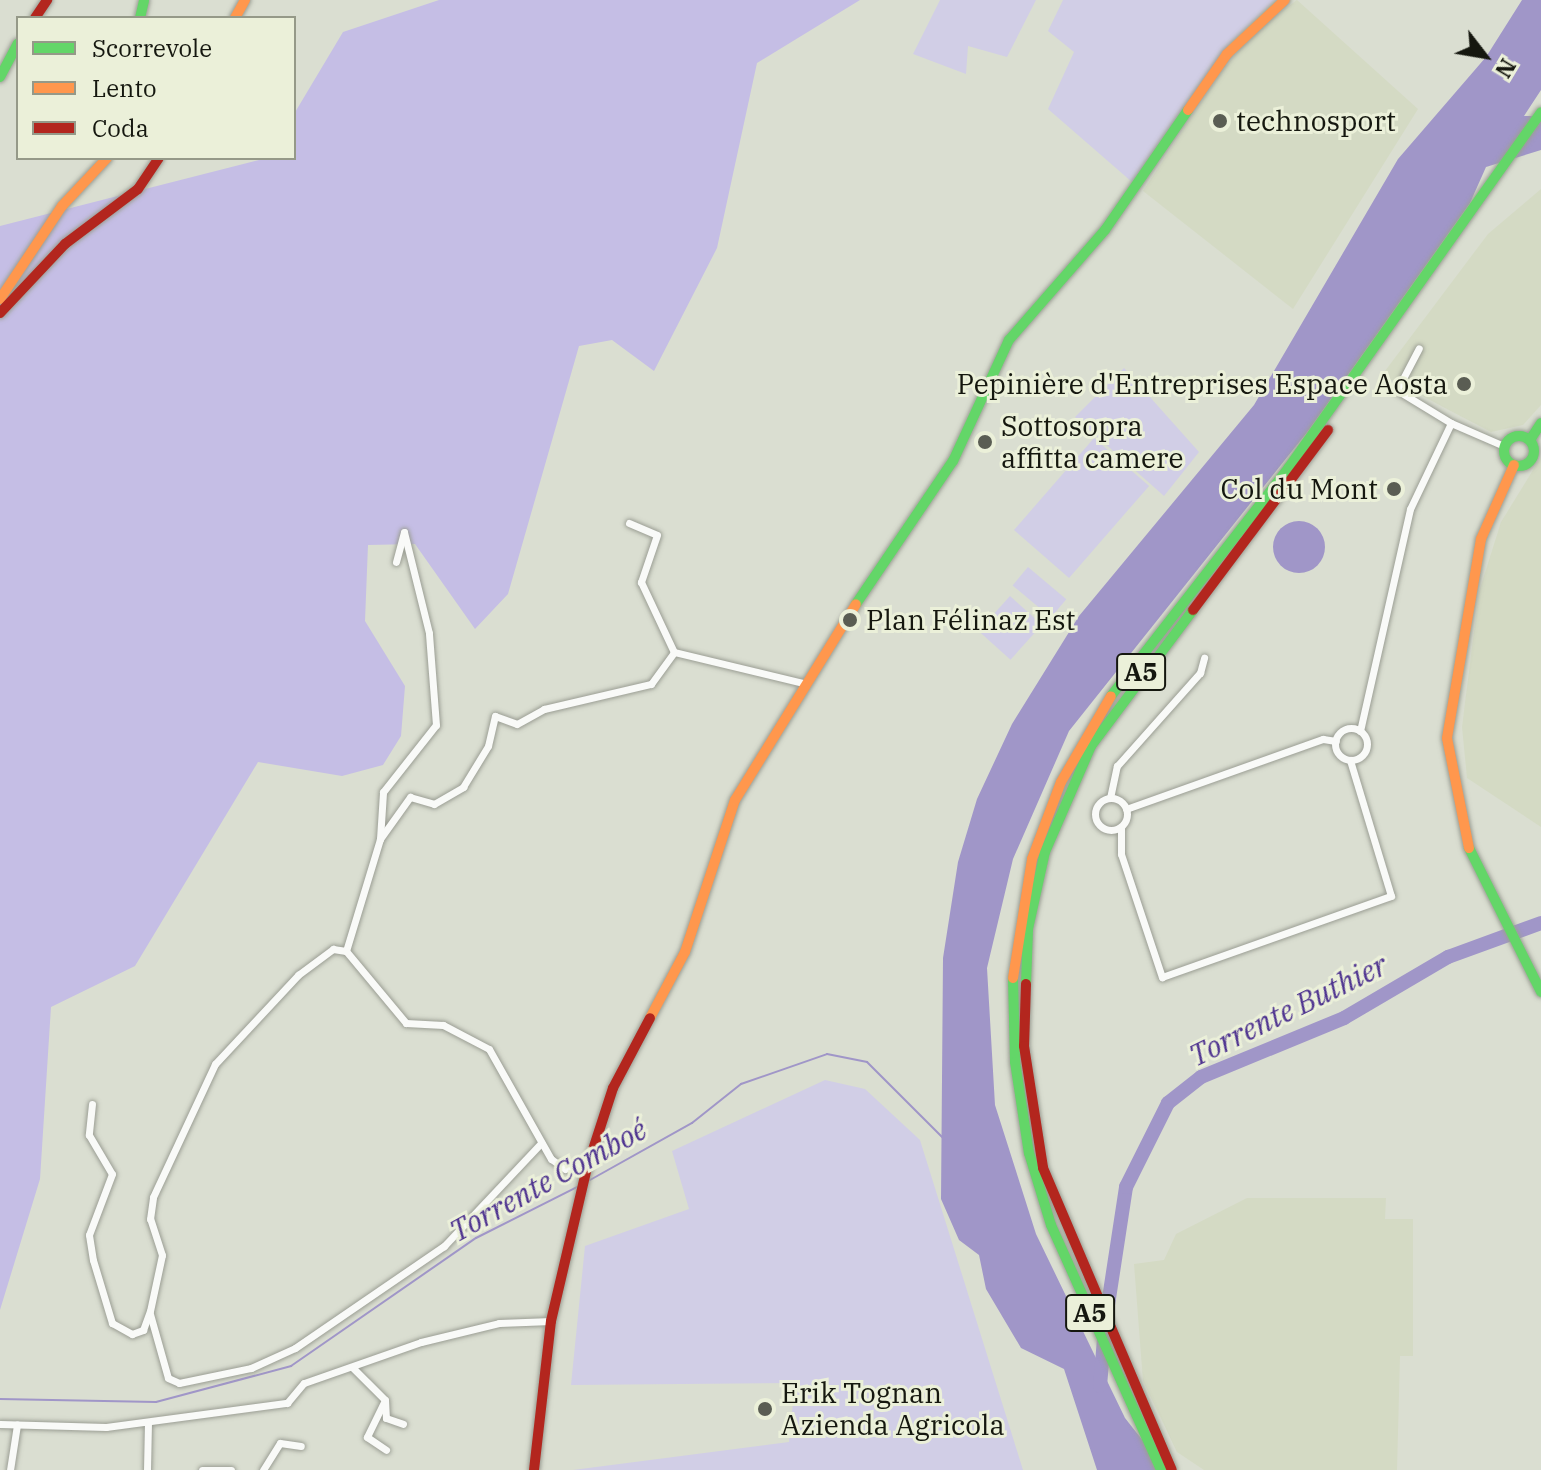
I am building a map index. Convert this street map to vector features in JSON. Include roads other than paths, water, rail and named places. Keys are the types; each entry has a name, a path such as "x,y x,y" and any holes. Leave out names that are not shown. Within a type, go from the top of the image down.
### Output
{"main road":[{"path":"534,1470 551,1321 588,1164 619,1074 685,952 735,800 803,683 953,461 1009,340 1105,230 1227,54 1285,0"},
{"path":"0,77 16,47"},
{"name":"A5","path":"1161,1470 1051,1225 1029,1153 1015,1062 1013,964 1032,859 1061,782 1123,678 1289,467 1541,113"},
{"name":"A5","path":"1172,1470 1053,1197 1028,1088 1024,965 1042,864 1070,787 1139,673 1299,471 1541,130"},
{"path":"0,299 62,206 105,160"},
{"path":"0,313 65,244 138,189 158,160"},
{"path":"1541,423 1530,440 1532,458 1514,465 1481,539 1447,738 1462,829 1541,992"},
{"path":"1514,465 1504,446 1519,436 1530,440"}],"street":[{"path":"1419,348 1397,390 1451,423 1504,446"},
{"path":"1350,760 1367,749 1360,731 1410,509 1451,423"},
{"path":"629,523 657,535 641,582 674,652"},
{"path":"346,951 380,839 383,792 436,725 429,633 404,532 396,562"},
{"path":"674,652 803,683"},
{"path":"380,839 410,797 434,804 463,787 488,746 495,716 517,724 544,709 651,684 674,652"},
{"path":"1121,827 1110,830 1096,820 1096,808 1110,798 1117,766 1200,673 1204,658"},
{"path":"1336,741 1345,729 1360,731"},
{"path":"1323,739 1336,741 1350,760 1391,896 1162,977 1121,854 1121,827 1126,809 1323,739"},
{"path":"1110,798 1126,809"},
{"path":"92,1104 89,1135 112,1174 89,1235 103,1299 124,1332 143,1330 150,1311 162,1255 150,1219 153,1197 215,1064 298,975 333,949 346,951 406,1023 443,1025 489,1049 541,1143 565,1169 588,1164"},
{"path":"150,1311 168,1378 179,1383 251,1368 295,1348 444,1246 541,1143"},
{"path":"0,1424 148,1423 226,1405 287,1403 304,1383 499,1323 551,1321"},
{"path":"353,1368 385,1400 386,1418 403,1424"},
{"path":"385,1400 367,1437 386,1450"},
{"path":"147,1470 148,1423"},
{"path":"10,1470 17,1425"},
{"path":"263,1470 280,1443 301,1446"},
{"path":"202,1470 231,1470"}],"waterway":[{"name":"Torrente Buthier","path":"1106,1318 1126,1187 1168,1103 1201,1077 1344,1018 1448,957 1541,923"},
{"name":"Torrente Comboé","path":"590,1180 692,1123 741,1084 827,1054 867,1062 944,1139"},
{"name":"Torrente Comboé","path":"0,1399 156,1402 291,1366 476,1238 577,1187"},
{"name":"Torrente Buthier","path":"1100,1386 1104,1339"}],"place":[{"name":"technosport","path":"1220,121"},
{"name":"Pepinière d'Entreprises Espace Aosta","path":"1464,384"},
{"name":"Sottosopra affitta camere","path":"985,442"},
{"name":"Col du Mont","path":"1394,489"},
{"name":"Plan Félinaz Est","path":"850,620"},
{"name":"Erik Tognan Azienda Agricola","path":"765,1409"}]}
